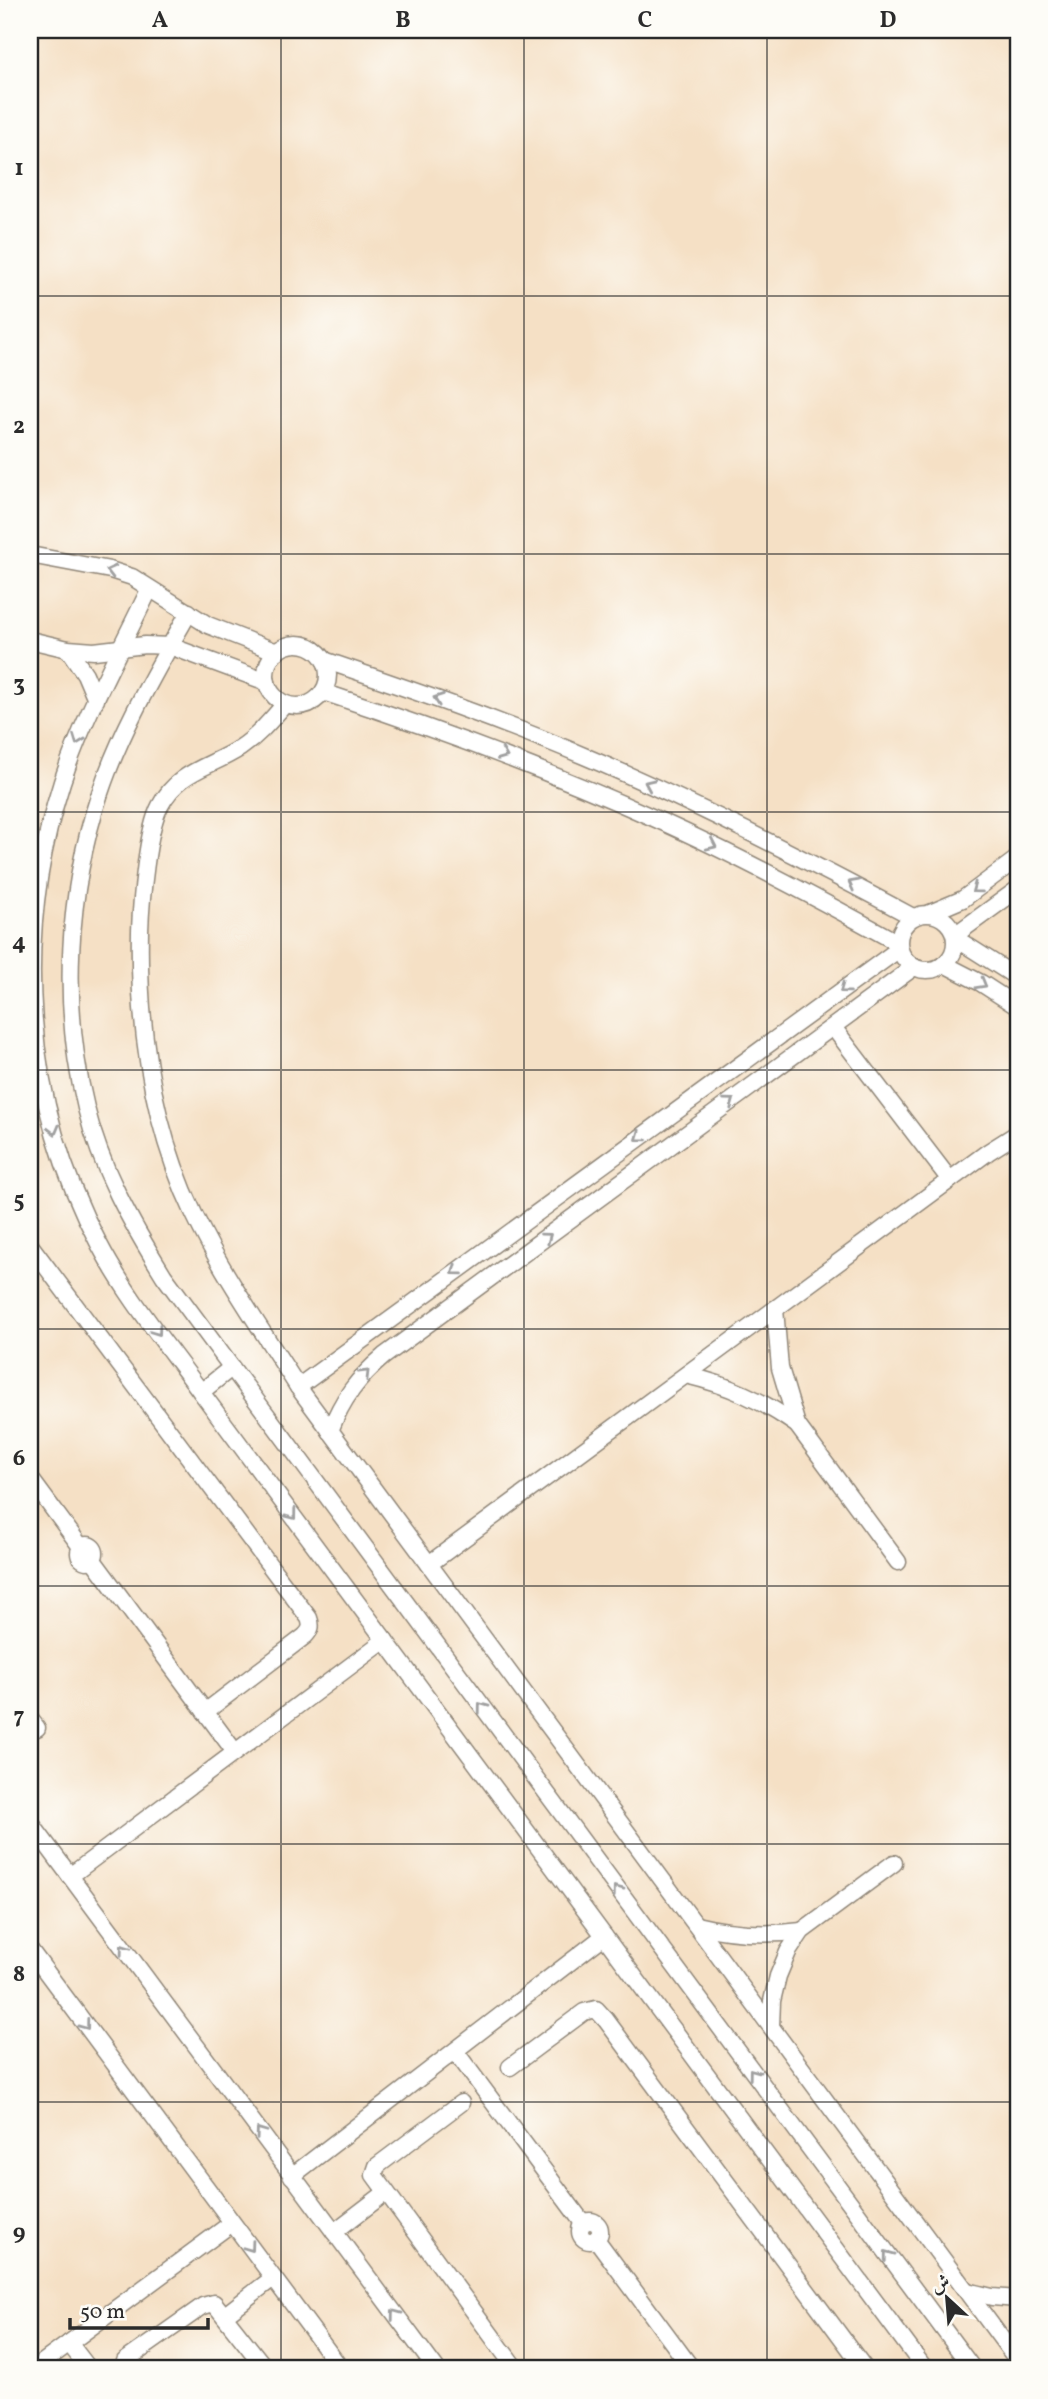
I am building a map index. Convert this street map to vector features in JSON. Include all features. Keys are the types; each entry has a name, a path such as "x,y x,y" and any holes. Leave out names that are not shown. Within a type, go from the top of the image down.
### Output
{"street":[{"path":"30,555 110,570 132,577 149,590 217,629 276,652"},
{"path":"149,590 96,700 62,782 47,838 37,895 32,953 34,1065 62,1160 79,1204 94,1235 134,1299 201,1392 925,2369"},
{"path":"189,612 120,742 100,793 85,846 76,900 72,941 72,1009 86,1108 115,1189 134,1228 164,1276 973,2369"},
{"path":"30,640 68,649 94,651 145,645 170,646 267,682"},
{"path":"297,644 308,646 324,660 327,682 323,692 312,702 299,706 285,704 273,695 267,682 266,671 276,652 297,644"},
{"path":"68,649 85,674 96,700"},
{"path":"324,660 424,694 583,755 750,831 913,917"},
{"path":"323,692 492,751 588,789 739,858 899,946"},
{"path":"285,704 265,728 239,748 190,772 172,788 159,808 153,830 141,908 139,986 147,1064 166,1140 194,1213 231,1282 298,1387 1018,2361"},
{"path":"955,936 955,948 944,964 935,969 914,967 902,957 899,946 900,932 905,923 913,917 963,899 1018,858"},
{"path":"955,936 1018,889"},
{"path":"930,913 946,920 955,936 1018,978"},
{"path":"298,1387 899,946"},
{"path":"944,964 981,983 1018,1007"},
{"path":"330,1431 338,1409 351,1389 375,1364 914,967"},
{"path":"834,1027 950,1180"},
{"path":"429,1564 950,1180 1018,1133"},
{"path":"30,1245 309,1618 310,1631 305,1636 205,1712"},
{"path":"775,1309 780,1368 797,1425"},
{"path":"201,1392 231,1368"},
{"path":"686,1375 745,1393 772,1407 797,1425 898,1562"},
{"path":"30,1478 81,1547 81,1559 88,1562 93,1560 235,1752"},
{"path":"71,1876 385,1640"},
{"path":"30,1822 436,2369"},
{"path":"771,2026 772,2001 778,1976 788,1952 802,1931 894,1863"},
{"path":"696,1925 749,1934 802,1931"},
{"path":"292,2176 604,1936"},
{"path":"30,1950 341,2369"},
{"path":"510,2067 584,2012 596,2009 865,2369"},
{"path":"455,2051 583,2223 589,2221 598,2225 600,2230 596,2239 692,2369"},
{"path":"461,2103 377,2166 374,2175 516,2369"},
{"path":"334,2232 385,2193"},
{"path":"34,2369 232,2223"},
{"path":"225,2315 273,2278"},
{"path":"967,2291 1018,2299"},
{"path":"125,2361 208,2303 215,2303 266,2369"},
{"path":"69,2343 89,2369"}]}
